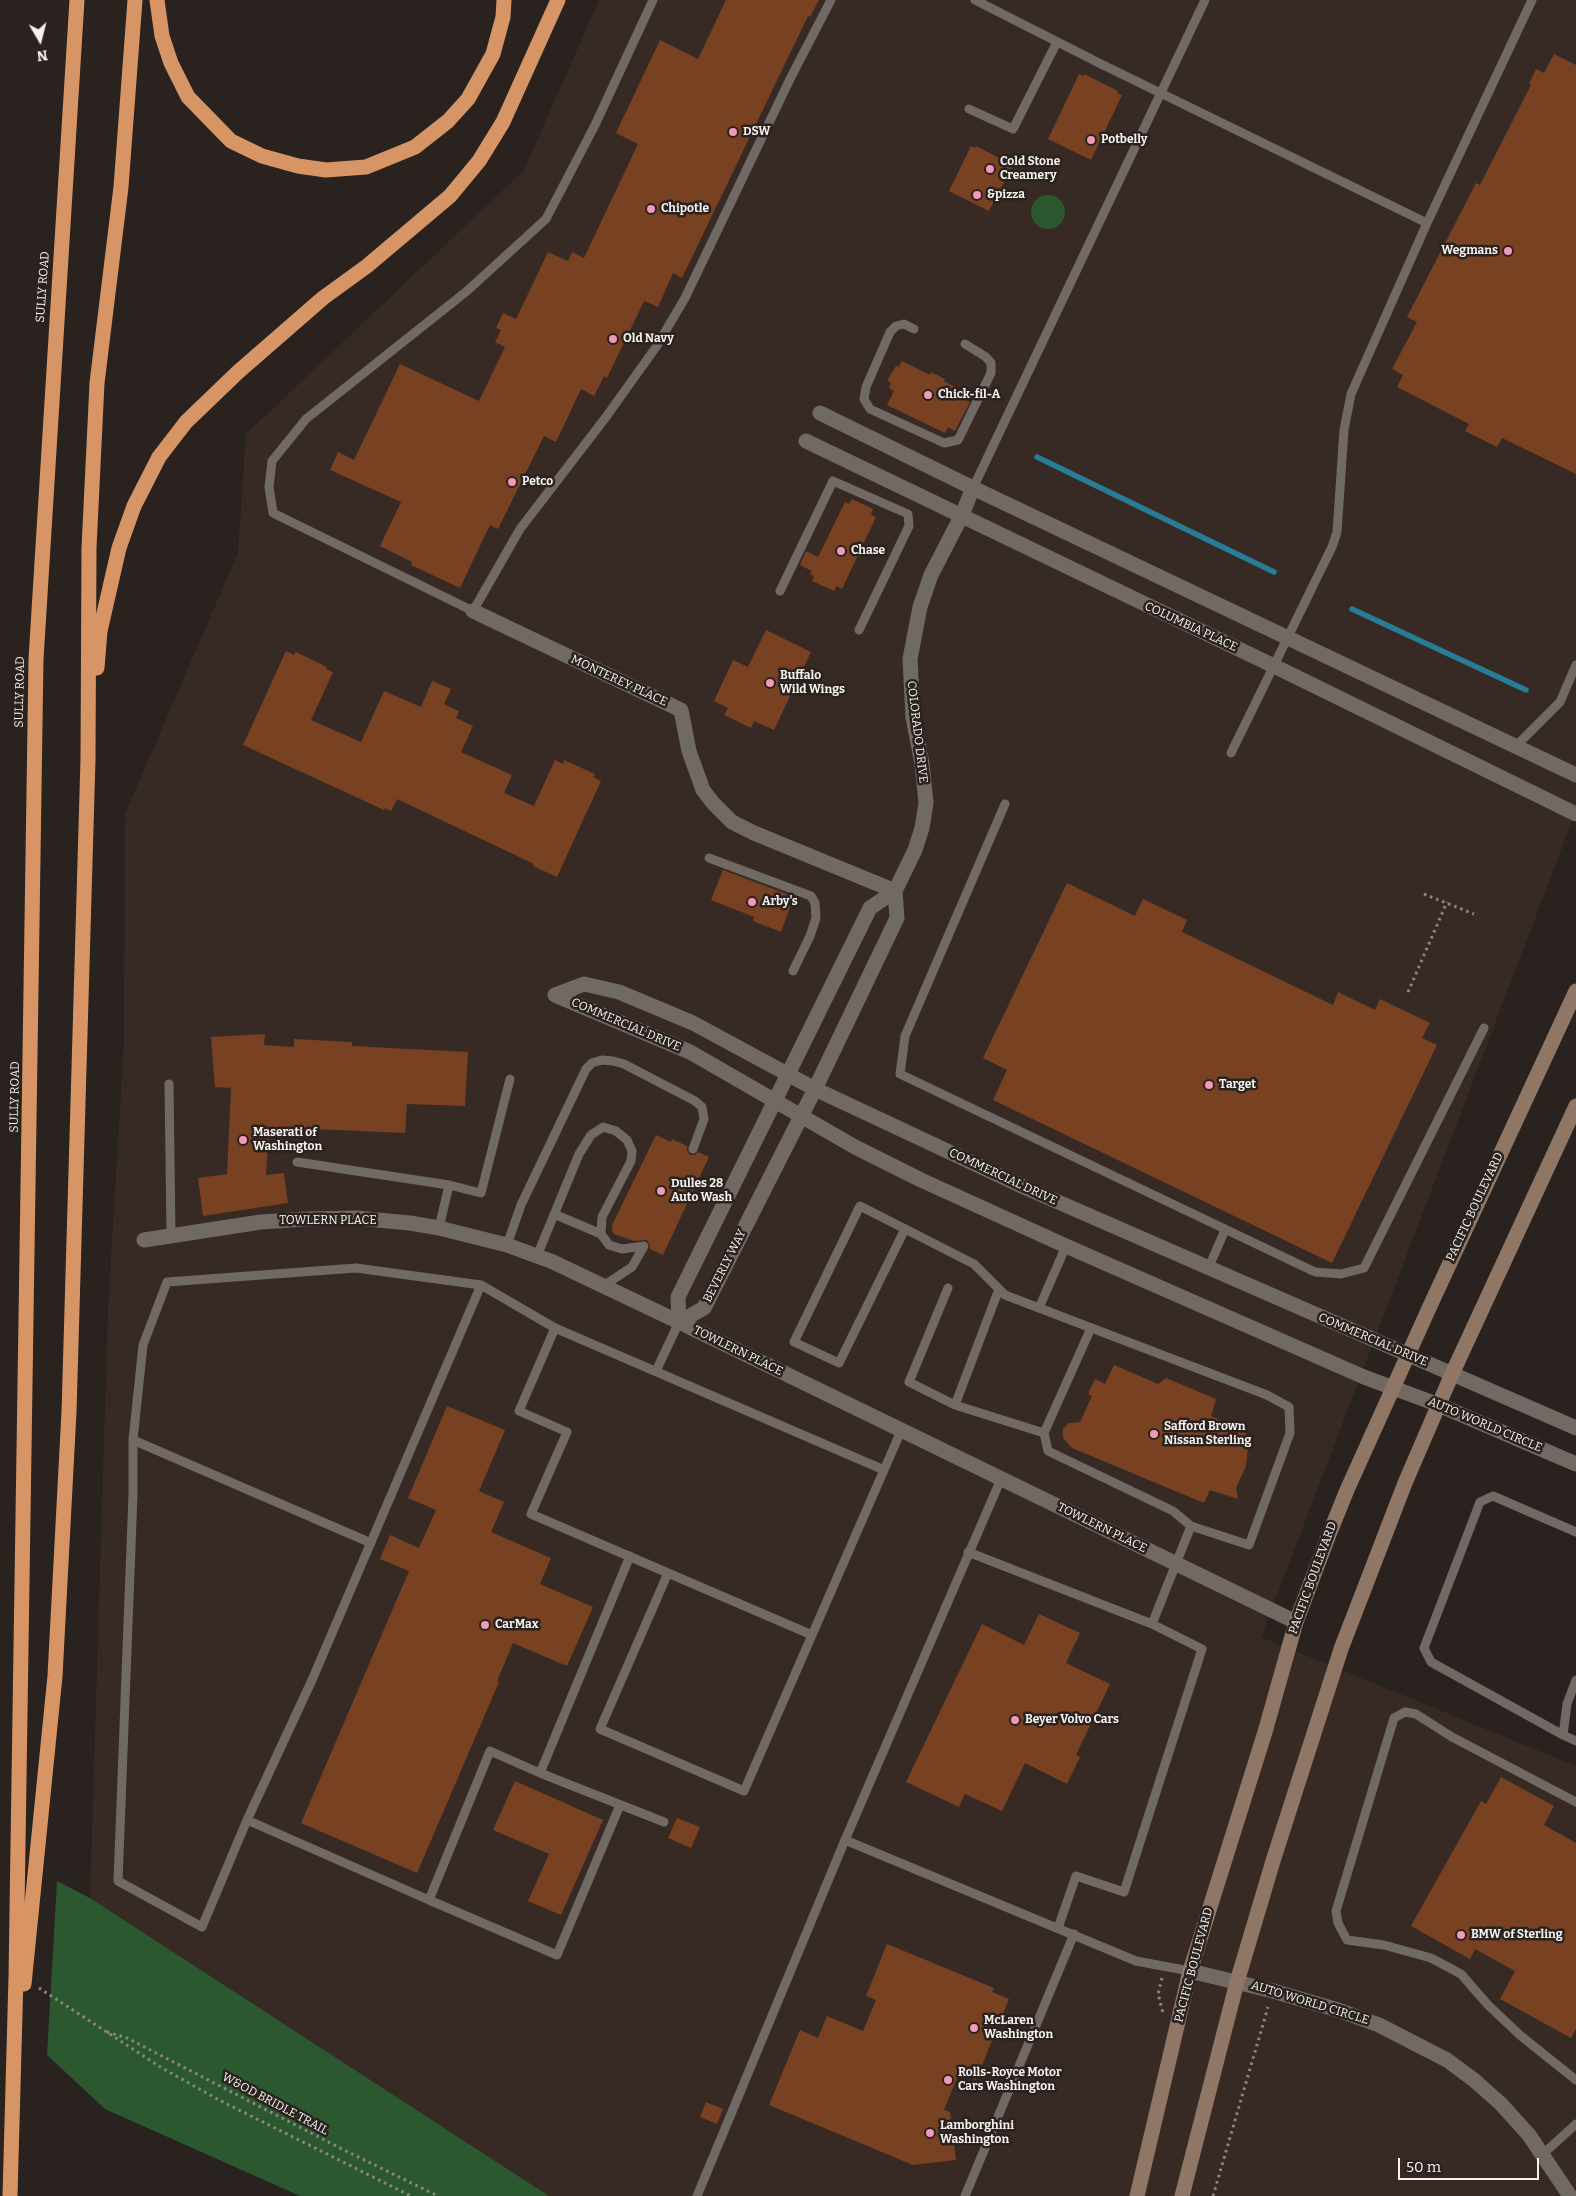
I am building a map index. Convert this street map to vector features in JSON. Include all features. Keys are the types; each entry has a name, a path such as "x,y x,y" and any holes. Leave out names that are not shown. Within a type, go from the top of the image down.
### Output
{"highway":[{"name":"SULLY ROAD","path":"10,2196 17,1918 36,659 77,0"},
{"path":"12,2094 36,1875 58,1628 69,1412 88,759 89,548 97,383 121,187 135,0"},
{"path":"157,0 162,36 171,64 188,97 231,141 262,156 298,166 326,170 366,167 407,151 448,121 468,98 493,54 503,17 504,0"},
{"path":"88,759 100,631 119,548 134,506 159,457 186,422 238,372 322,298 374,260 450,196 479,160 503,122 558,0"}],"main road":[{"name":"PACIFIC BOULEVARD","path":"1137,2196 1190,1971 1265,1732 1296,1622 1328,1537 1408,1354 1576,991"},
{"path":"1182,2196 1237,1982 1273,1861 1341,1649 1405,1483 1452,1374 1576,1106"}],"street":[{"path":"820,413 973,488 1576,775"},
{"name":"COLUMBIA PLACE","path":"806,441 1274,666 1576,814"},
{"name":"COLORADO DRIVE","path":"788,1074 870,908 895,891 915,850 922,828 926,802 922,764 913,717 910,659 923,599 932,575 961,517 973,488"},
{"name":"MONTEREY PLACE","path":"473,611 681,710 690,751 703,790 732,822 754,833 895,891"},
{"path":"815,1089 897,918 895,891"},
{"name":"COMMERCIAL DRIVE","path":"1394,1388 1066,1246 921,1180 856,1147 690,1052 555,995 584,984 619,992 693,1023 815,1089 1018,1184 1208,1269 1452,1374"},
{"path":"679,1322 678,1297 788,1074"},
{"name":"BEVERLY WAY","path":"679,1322 704,1308 815,1089"},
{"name":"TOWLERN PLACE","path":"144,1240 261,1222 356,1218 439,1228 507,1245 536,1256 679,1322 1296,1622"},
{"path":"1452,1374 1576,1428"},
{"name":"AUTO WORLD CIRCLE","path":"1394,1388 1439,1405 1576,1464"},
{"name":"AUTO WORLD CIRCLE","path":"1190,1971 1273,1991 1338,2010 1379,2025 1447,2060 1474,2080 1501,2104 1544,2154 1570,2196"}],"lane":[{"path":"653,0 595,124 546,219 467,290 306,419 272,460 269,487 274,513 473,611 520,529 606,417 656,347 685,298 790,79 831,0"},
{"path":"975,0 1427,223"},
{"path":"973,488 1205,0"},
{"path":"1230,753 1332,547 1337,532 1344,430 1351,394 1406,276 1427,223 1532,0"},
{"path":"969,109 1013,129 1057,42"},
{"path":"914,329 904,324 896,326 890,332 866,387 864,399 870,409 944,443 958,440 991,373 991,363 986,357 965,344"},
{"path":"780,591 833,481 908,514 909,526 859,630"},
{"path":"1515,747 1560,702 1576,665"},
{"path":"1005,804 905,1036 900,1074 1225,1230 1315,1272 1341,1274 1364,1268 1484,1028"},
{"path":"709,858 811,896 815,903 816,918 810,936 792,971"},
{"path":"507,1245 521,1205 586,1069 592,1064 602,1060 624,1064 695,1101 702,1107 704,1119 693,1149"},
{"path":"297,1162 449,1185 481,1193 510,1079"},
{"path":"169,1084 171,1236"},
{"path":"536,1256 579,1154 591,1135 603,1127 616,1131 627,1140 632,1156 602,1217 601,1234"},
{"path":"439,1228 449,1185"},
{"path":"905,1230 839,1363 794,1342 860,1206 974,1264 1005,1295 1267,1395 1289,1407 1290,1433 1249,1546 1190,1526 1173,1511 1048,1451 1044,1433 1091,1328"},
{"path":"554,1214 601,1234 609,1245 622,1249 644,1246 632,1267 603,1286"},
{"path":"1208,1269 1225,1230"},
{"path":"1039,1308 1066,1246"},
{"path":"481,1285 312,1680 247,1820 202,1927 118,1881 133,1440 143,1345 167,1282 356,1268 481,1285 555,1328 884,1470"},
{"path":"948,1288 909,1382 955,1405 1044,1433"},
{"path":"955,1405 998,1289"},
{"path":"656,1371 679,1322"},
{"path":"555,1328 519,1411 567,1432 531,1514 812,1635"},
{"path":"668,1573 600,1729 744,1791 901,1431"},
{"path":"133,1440 371,1543"},
{"path":"697,2196 844,1840 1001,1479"},
{"path":"1576,1532 1494,1496 1480,1502 1424,1648 1431,1662 1576,1741"},
{"path":"1152,1624 1190,1526"},
{"path":"968,1552 1152,1624 1202,1649 1124,1892 1076,1876 1058,1928"},
{"path":"540,1773 630,1556"},
{"path":"1563,1735 1567,1704 1576,1680"},
{"path":"1576,1802 1452,1737 1416,1714 1405,1712 1394,1718 1336,1911 1338,1923 1347,1940 1384,1945 1431,1958 1461,1974 1488,2005 1521,2036 1576,2080"},
{"path":"429,1900 490,1750 540,1773 664,1822"},
{"path":"247,1820 557,1955 620,1805"},
{"path":"844,1840 1136,1961 1190,1971"},
{"path":"965,2196 1074,1934"},
{"path":"1544,2154 1576,2124"}],"path":[{"path":"1424,894 1474,914"},
{"path":"1408,992 1447,902"},
{"path":"1213,2196 1273,1991"},
{"path":"82,2017 219,2100 411,2196"},
{"name":"W&OD BRIDLE TRAIL","path":"104,2031 127,2038 344,2150 438,2196"}],"shaded area":[{"path":"599,0 1576,0 1576,811 1261,1637 1576,1766 1576,2196 549,2196 90,1898 108,1309 124,1040 125,814 238,553 246,434 524,170"}],"green space":[{"path":"1048,195 1055,196 1060,200 1064,205 1064,219 1060,224 1055,228 1048,229 1041,228 1036,224 1032,219 1031,212 1032,205 1036,200 1041,196"},
{"path":"57,1881 90,1898 549,2196 300,2196 105,2109 47,2055"}],"building":[{"path":"726,0 819,0 810,17 808,16 682,278 673,273 658,307 644,301 607,378 604,376 594,396 581,389 556,442 544,436 498,529 490,525 460,588 411,565 412,562 380,546 401,502 330,470 338,452 354,460 400,364 479,401 505,347 495,342 501,330 496,328 503,313 516,319 548,252 568,261 572,252 584,258 638,144 616,133 660,40 698,59"},
{"name":"Wegmans","path":"1554,54 1576,65 1576,474 1502,438 1497,447 1465,431 1469,424 1397,387 1403,375 1392,369 1417,322 1407,317 1476,183 1480,185 1531,85 1529,84 1536,69 1544,73"},
{"path":"1079,74 1084,76 1084,74 1118,91 1117,93 1122,95 1091,160 1048,139"},
{"path":"971,146 975,148 976,146 1007,162 1006,164 1012,167 989,211 949,191"},
{"name":"Chick-fil-A","path":"902,361 930,375 931,372 965,392 962,398 970,402 955,431 948,427 945,433 887,405 894,391 889,388 891,383 888,379 896,366 899,367"},
{"name":"Chase","path":"852,499 873,509 871,515 876,517 842,589 837,586 834,591 812,581 814,576 810,574 812,571 800,565 806,551 818,557 845,502 849,504"},
{"path":"766,630 811,652 774,730 754,721 751,728 724,715 728,708 714,701 733,660 748,667"},
{"path":"286,651 294,655 296,652 327,667 326,669 333,672 311,720 361,742 384,691 421,707 432,681 451,689 444,704 459,711 456,718 473,726 461,752 512,775 504,793 534,806 555,760 563,764 564,760 595,774 593,777 601,781 557,877 533,866 534,864 397,799 391,811 385,808 384,810 243,745"},
{"path":"723,870 794,897 781,932 753,921 754,917 711,900"},
{"name":"Target","path":"1067,883 1135,916 1143,899 1187,920 1182,932 1333,1005 1338,992 1375,1010 1380,999 1430,1023 1422,1038 1437,1045 1332,1263 993,1100 1007,1070 983,1058"},
{"path":"265,1034 264,1045 294,1047 294,1039 352,1042 352,1046 468,1052 465,1106 407,1104 405,1133 269,1127 266,1175 284,1173 288,1203 203,1216 198,1178 227,1174 231,1088 215,1087 211,1037"},
{"name":"Dulles 28 Auto Wash","path":"656,1135 671,1142 672,1139 687,1146 687,1151 690,1155 695,1155 698,1152 709,1157 663,1255 650,1249 647,1240 634,1241 614,1234 612,1230 612,1225"},
{"name":"Safford Brown Nissan Sterling","path":"1114,1365 1158,1384 1166,1378 1216,1399 1211,1416 1229,1424 1241,1433 1244,1431 1252,1445 1248,1448 1246,1466 1236,1488 1238,1499 1210,1490 1204,1503 1072,1448 1063,1438 1063,1429 1069,1423 1080,1422 1092,1396 1088,1394 1095,1379 1105,1384"},
{"name":"CarMax","path":"447,1406 505,1430 479,1491 504,1502 491,1532 551,1558 540,1584 593,1607 567,1666 513,1643 497,1681 499,1682 417,1873 301,1823 409,1571 380,1559 390,1535 419,1548 436,1510 408,1498"},
{"name":"Beyer Volvo Cars","path":"1039,1614 1080,1633 1066,1663 1110,1684 1076,1755 1080,1757 1067,1784 1025,1763 1002,1811 965,1794 959,1807 906,1782 982,1624 1024,1645"},
{"path":"1501,1777 1554,1806 1544,1825 1576,1843 1576,2029 1571,2038 1500,1999 1515,1971 1475,1949 1470,1959 1411,1926 1481,1801 1486,1804"},
{"path":"515,1781 603,1820 561,1915 528,1901 549,1854 493,1830"},
{"path":"677,1818 700,1827 691,1848 668,1838"},
{"path":"887,1944 994,1988 992,1992 1009,1999 976,2080 959,2073 944,2110 950,2112 956,2160 913,2165 769,2105 800,2030 818,2038 827,2016 863,2031 876,2000 866,1996"},
{"path":"706,2102 723,2109 717,2124 700,2117"}],"waterway":[{"path":"1037,457 1274,572"},
{"path":"1352,609 1526,690"}],"place":[{"name":"DSW","path":"733,132"},
{"name":"Potbelly","path":"1091,140"},
{"name":"Cold Stone Creamery","path":"990,169"},
{"name":"&pizza","path":"977,195"},
{"name":"Chipotle","path":"651,209"},
{"name":"Wegmans","path":"1508,251"},
{"name":"Old Navy","path":"613,339"},
{"name":"Chick-fil-A","path":"928,395"},
{"name":"Petco","path":"512,482"},
{"name":"Chase","path":"841,551"},
{"name":"Buffalo Wild Wings","path":"770,683"},
{"name":"Arby's","path":"752,902"},
{"name":"Target","path":"1209,1085"},
{"name":"Maserati of Washington","path":"243,1140"},
{"name":"Dulles 28 Auto Wash","path":"661,1191"},
{"name":"Safford Brown Nissan Sterling","path":"1154,1434"},
{"name":"CarMax","path":"485,1625"},
{"name":"Beyer Volvo Cars","path":"1015,1720"},
{"name":"BMW of Sterling","path":"1461,1935"},
{"name":"McLaren Washington","path":"974,2028"},
{"name":"Rolls-Royce Motor Cars Washington","path":"948,2080"},
{"name":"Lamborghini Washington","path":"930,2133"}]}
